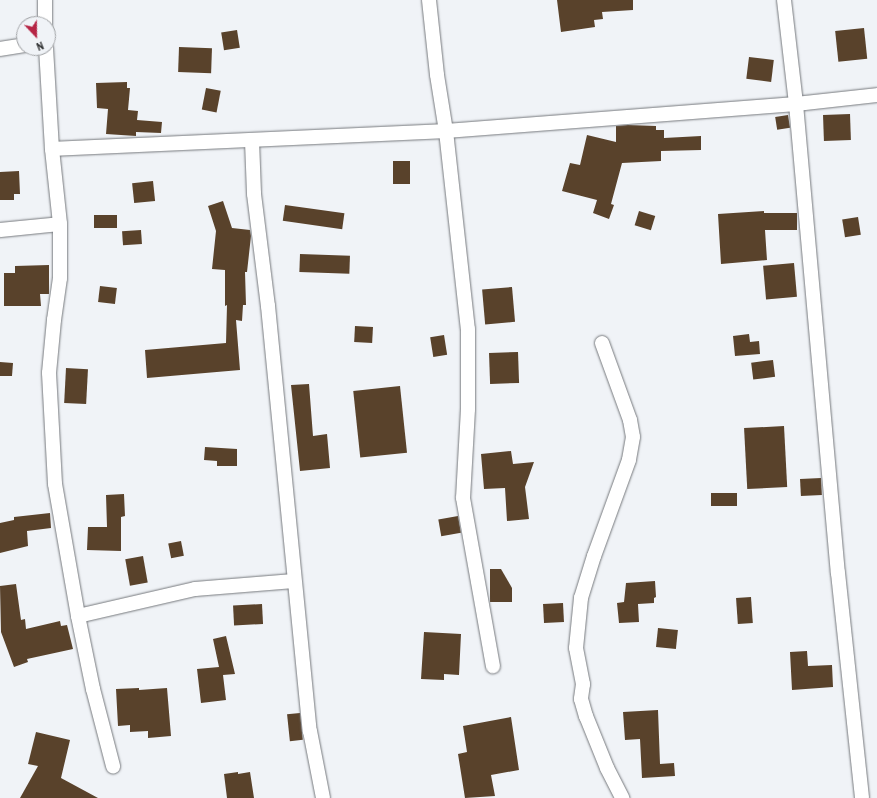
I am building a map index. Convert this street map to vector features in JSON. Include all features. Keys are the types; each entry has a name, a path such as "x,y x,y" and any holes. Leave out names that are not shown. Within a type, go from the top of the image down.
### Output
{"street":[{"path":"45,16 46,0"},
{"path":"429,0 437,75 446,131 468,329 468,409 463,498 493,666"},
{"path":"784,0 796,104 838,573 862,798"},
{"path":"0,49 16,46"},
{"path":"46,56 52,150 60,224 60,278 49,373 55,484 78,616 93,689 113,766"},
{"path":"52,150 446,131 796,104 877,95"},
{"path":"252,141 254,194 268,306 310,731 323,798"},
{"path":"0,230 60,224"},
{"path":"602,343 630,420 633,437 629,460 594,556 581,598 576,648 583,684 581,699 586,716 607,768 622,798"},
{"path":"78,616 195,589 294,581"}],"building":[{"path":"557,0 633,0 633,10 602,12 603,19 594,20 595,27 561,32"},
{"path":"864,28 867,59 838,62 835,31"},
{"path":"237,30 240,48 224,50 221,33"},
{"path":"179,47 212,48 211,73 178,72"},
{"path":"749,57 774,60 771,82 746,79"},
{"path":"127,82 127,88 130,88 128,110 138,111 137,120 162,122 161,133 136,132 136,136 106,134 108,109 97,108 96,83"},
{"path":"206,88 221,91 217,112 202,110"},
{"path":"850,114 851,140 824,141 823,115"},
{"path":"788,115 790,128 777,130 775,117"},
{"path":"616,126 656,126 656,130 664,130 664,138 701,136 701,150 661,151 661,161 622,163 611,204 614,205 609,219 593,213 597,200 562,191 570,163 580,165 587,135 616,142"},
{"path":"393,161 410,161 410,184 393,184"},
{"path":"19,171 20,194 14,194 14,200 0,200 0,172"},
{"path":"153,181 155,201 134,203 132,183"},
{"path":"223,201 232,228 250,230 251,236 247,272 245,272 246,305 243,305 242,321 236,320 240,370 147,378 145,350 226,343 227,305 225,306 225,270 212,269 216,231 208,206"},
{"path":"285,205 344,213 342,229 283,221"},
{"path":"639,211 655,216 651,230 635,225"},
{"path":"764,211 764,213 797,213 797,230 765,230 767,260 721,264 718,214"},
{"path":"94,215 117,215 117,228 94,228"},
{"path":"858,217 861,235 845,237 842,220"},
{"path":"141,230 142,244 123,245 122,231"},
{"path":"300,254 350,256 349,274 299,272"},
{"path":"794,263 797,297 766,300 763,266"},
{"path":"49,265 49,294 40,294 41,306 4,306 4,273 15,273 15,266"},
{"path":"100,286 117,288 115,304 98,302"},
{"path":"512,287 515,322 485,324 482,290"},
{"path":"355,326 373,327 372,343 354,342"},
{"path":"749,334 750,342 759,341 760,354 735,356 733,336"},
{"path":"444,335 447,355 433,357 430,337"},
{"path":"518,352 519,383 490,384 489,353"},
{"path":"773,360 775,377 753,380 751,363"},
{"path":"0,362 13,363 12,376 0,376"},
{"path":"66,368 88,369 86,404 64,403"},
{"path":"309,384 313,436 327,434 330,468 300,471 291,385"},
{"path":"400,386 407,453 360,458 353,391"},
{"path":"784,426 787,487 747,489 744,428"},
{"path":"205,447 237,449 237,466 217,466 217,461 204,460"},
{"path":"511,451 513,464 534,462 525,487 529,519 507,521 505,488 484,489 481,454"},
{"path":"821,478 822,495 801,496 800,479"},
{"path":"711,493 737,493 737,506 711,506"},
{"path":"124,494 125,516 121,517 121,551 87,550 88,527 107,527 106,495"},
{"path":"50,513 51,528 27,531 28,546 0,553 0,523 14,520 14,517"},
{"path":"458,516 461,533 441,536 438,519"},
{"path":"181,541 184,556 171,558 168,543"},
{"path":"143,556 148,583 130,586 125,559"},
{"path":"490,569 501,569 512,588 512,602 490,602"},
{"path":"655,581 656,597 654,598 654,603 638,604 639,622 619,623 617,603 624,602 626,583"},
{"path":"16,584 21,620 25,619 26,629 60,621 61,626 67,625 73,649 27,659 28,662 14,667 1,632 0,586"},
{"path":"751,597 753,623 738,624 736,598"},
{"path":"563,603 564,622 544,623 543,604"},
{"path":"262,604 263,624 234,625 233,606"},
{"path":"658,628 678,630 676,649 656,647"},
{"path":"424,632 461,634 459,675 444,674 444,680 421,679"},
{"path":"226,636 235,674 223,675 226,700 201,703 197,669 219,667 213,639"},
{"path":"807,651 808,666 832,665 833,687 792,690 790,652"},
{"path":"139,688 139,690 167,688 171,736 148,738 148,731 130,732 130,725 118,726 116,689"},
{"path":"658,710 660,764 674,763 675,776 642,778 640,739 625,740 623,712"},
{"path":"300,713 303,740 290,741 287,714"},
{"path":"511,717 519,770 491,775 495,796 465,798 458,754 467,752 463,726"},
{"path":"36,732 70,740 61,778 98,798 20,798 38,766 28,764"},
{"path":"238,772 238,774 250,772 254,798 227,798 224,774"}]}
